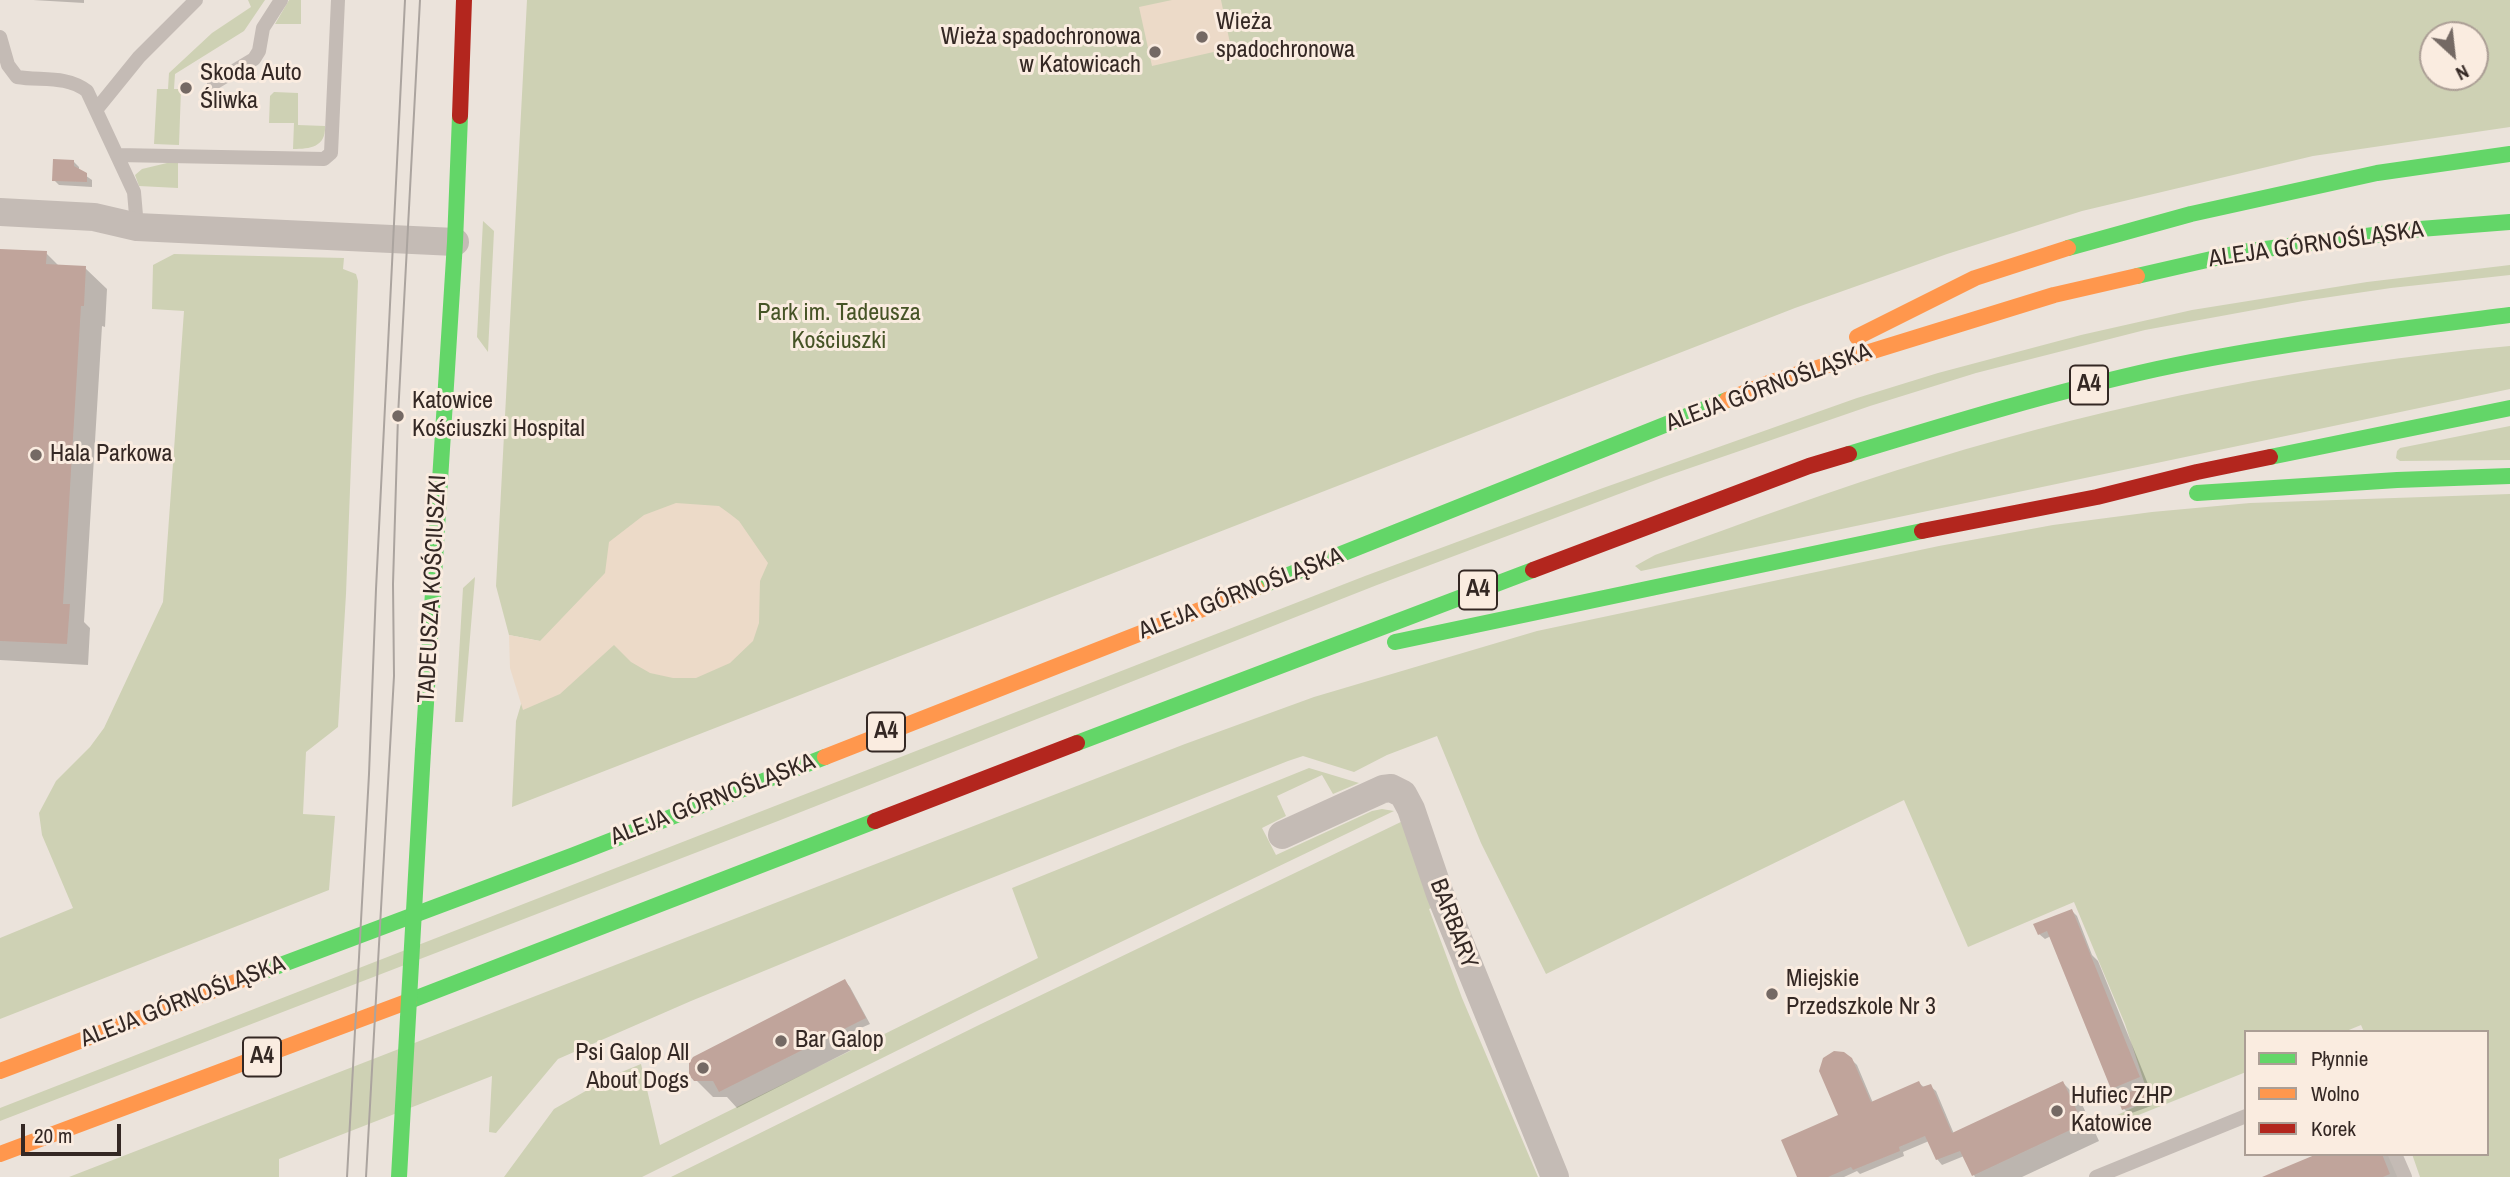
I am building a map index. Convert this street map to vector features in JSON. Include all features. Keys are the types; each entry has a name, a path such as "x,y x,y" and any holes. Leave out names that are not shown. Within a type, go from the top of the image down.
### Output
{"main road":[{"name":"TADEUSZA KOŚCIUSZKI","path":"399,1177 455,242 464,0"},
{"path":"1769,383 1975,278 2084,243 2191,214 2377,173 2510,154"},
{"name":"ALEJA GÓRNOŚLĄSKA","path":"0,1071 574,855 1292,574 1769,383 2054,295 2242,252 2420,229 2510,222"},
{"name":"A4","path":"0,1154 297,1044 1273,668 1809,466 1961,419 2158,369 2386,329 2510,315"},
{"path":"1273,668 1908,534 2097,497 2197,472 2510,408"},
{"path":"2097,497 2510,476"}],"street":[{"path":"0,212 94,217 137,227 455,242"},
{"name":"BARBARY","path":"1282,835 1383,789 1391,788 1403,794 1415,818 1440,894 1555,1177"}],"lane":[{"path":"96,110 139,57 196,0"},
{"path":"214,83 254,59 260,51 263,28 281,0"},
{"path":"118,155 324,159 331,153 338,0"},
{"path":"0,37 8,65 17,77 66,80 87,91 134,191 137,227"},
{"path":"2096,1177 2244,1117"},
{"path":"2396,1156 2405,1177"}],"green space":[{"path":"248,0 265,0 244,31 175,74 174,89 181,89 179,145 154,144 157,89 168,89 169,73 212,33 251,7"},
{"path":"289,0 301,0 301,24 275,24"},
{"name":"Park im. Tadeusza Kościuszki","path":"527,0 2510,0 2510,127 2313,156 2082,211 1947,254 1795,308 512,807 516,721 540,641 509,635 496,586"},
{"path":"274,92 298,93 298,125 325,126 320,143 293,149 294,123 269,123 270,96"},
{"path":"178,163 178,188 139,186 135,175 142,169"},
{"path":"483,221 494,231 488,352 477,337"},
{"path":"174,254 344,258 343,269 356,274 358,281 338,727 306,752 303,814 335,816 329,890 0,1019 0,938 73,908 42,835 39,813 56,781 90,747 104,728 163,602 184,311 152,309 153,265"},
{"path":"2510,265 2510,275 2303,301 2145,330 1976,373 1870,406 1664,477 1377,585 778,821 0,1121 0,1108 1365,576 1857,398 1938,373 2081,335 2192,310 2367,282"},
{"path":"2510,346 2510,389 1641,571 1635,566 1655,555 1861,482 2073,420 2290,375 2363,363"},
{"path":"2510,426 2510,460 2400,461 2396,458 2400,448"},
{"path":"2510,494 2510,1177 2420,1177 2413,1156 2489,1156 2489,1030 2363,1030 2361,1025 2349,1030 2244,1030 2244,1073 2106,1128 2104,1121 2150,1100 2125,1024 2074,902 1968,947 1904,800 1546,974 1481,843 1437,736 1387,755 1354,772 1303,756 1288,761 956,892 691,1001 558,1059 496,1133 489,1132 492,1076 279,1159 279,1177 69,1177 1185,744 1314,697 1537,631 1939,546 2053,525 2250,503"},
{"path":"475,577 463,722 455,722 463,588"},
{"path":"1309,768 1359,783 1333,794 1322,775 1277,796 1286,816 1262,828 1276,855 1372,811 1394,811 977,1011 642,1177 504,1177 554,1109 612,1076 641,1064 660,1145 1038,958 1012,888"},
{"path":"1405,820 1434,907 1429,909 1462,998 1538,1177 671,1177 981,1024"}],"shaded area":[{"path":"1172,0 1221,0 1231,48 1152,66 1139,7"},
{"path":"676,503 719,506 739,521 768,563 760,581 759,623 753,641 730,663 696,678 673,678 650,673 631,662 614,645 560,694 523,710 510,668 509,635 540,641 605,573 609,542 644,515"}],"building":[{"path":"53,159 74,160 74,166 87,173 87,182 52,181"},
{"name":"Hala Parkowa","path":"0,249 47,251 46,264 86,266 84,306 81,306 63,604 70,604 67,644 0,641"},
{"path":"2072,909 2140,1077 2111,1089 2047,931 2038,935 2033,924"},
{"path":"845,979 866,1018 719,1092 713,1081 694,1081 689,1075 689,1063 693,1057"},
{"path":"1834,1051 1844,1052 1852,1058 1871,1102 1919,1081 1922,1087 1931,1084 1952,1133 2063,1081 2083,1124 1972,1176 1960,1151 1936,1160 1925,1136 1899,1147 1900,1151 1853,1170 1851,1167 1828,1177 1797,1177 1781,1140 1838,1115 1819,1071 1823,1058"},
{"path":"2142,1087 2147,1101 2122,1110 2117,1097"},
{"path":"2312,1156 2383,1156 2390,1174 2383,1177 2262,1177"}],"tram line":[{"path":"347,1177 369,774 405,0"},
{"path":"366,1177 394,676 393,584 398,416 420,0"}],"traffic: fast":[{"path":"423,751 455,242 460,116"},
{"path":"2068,248 2191,214 2377,173 2510,154"},
{"path":"2137,276 2242,252 2420,229 2510,222"},
{"path":"1849,454 2041,398 2157,369 2289,345 2510,315"},
{"path":"1256,588 1727,400"},
{"path":"2270,457 2510,408"},
{"path":"2197,493 2397,480 2510,476"},
{"path":"1395,642 1922,531"},
{"path":"1077,743 1533,570"},
{"path":"399,1177 423,751"},
{"path":"262,972 825,757"},
{"path":"409,1001 875,821"}],"traffic: slow":[{"path":"1857,337 1975,278 2068,248"},
{"path":"1727,400 1769,383 2054,295 2137,276"},
{"path":"825,757 1256,588"},
{"path":"0,1071 262,972"},
{"path":"0,1154 409,1001"}],"traffic: jam":[{"path":"460,116 464,0"},
{"path":"1533,570 1809,466 1849,454"},
{"path":"1922,531 2097,497 2270,457"},
{"path":"875,821 1077,743"}],"place":[{"name":"Wieża spadochronowa","path":"1202,37"},
{"name":"Wieża spadochronowa w Katowicach","path":"1155,52"},
{"name":"Skoda Auto Śliwka","path":"186,88"},
{"name":"Katowice Kościuszki Hospital","path":"398,416"},
{"name":"Hala Parkowa","path":"36,455"},
{"name":"Miejskie Przedszkole Nr 3","path":"1772,994"},
{"name":"Bar Galop","path":"781,1041"},
{"name":"Psi Galop All About Dogs","path":"703,1068"},
{"name":"Hufiec ZHP Katowice","path":"2057,1111"}]}
